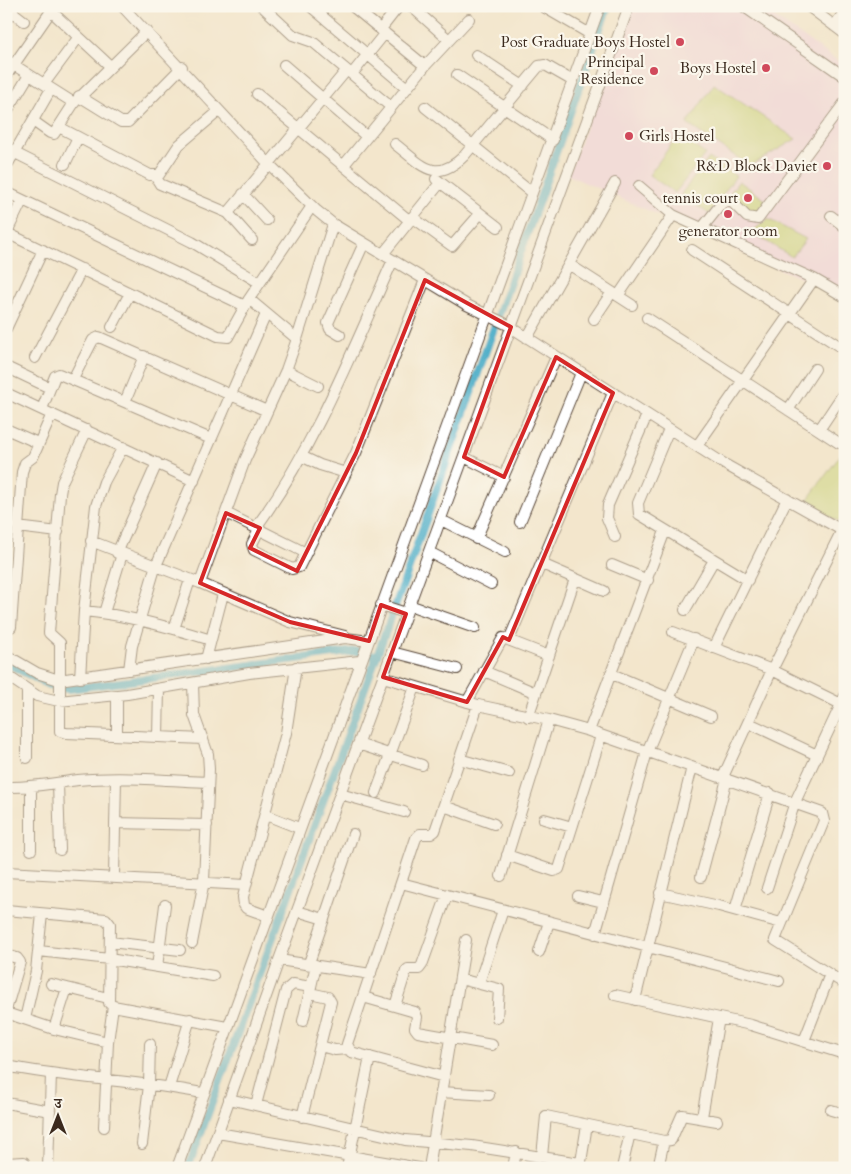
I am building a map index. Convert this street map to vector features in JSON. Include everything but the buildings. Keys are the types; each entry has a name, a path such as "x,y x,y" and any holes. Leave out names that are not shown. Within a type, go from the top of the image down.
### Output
{"street":[{"path":"122,6 182,67 219,111 268,162 312,206 334,224 425,280 508,326 697,446 844,531 772,670 725,778 701,877"},
{"path":"262,6 293,36 313,42 391,108"},
{"path":"310,6 407,88"},
{"path":"352,6 425,66"},
{"path":"228,213 322,98 368,54 399,6"},
{"path":"542,6 590,34"},
{"path":"205,1168 392,652 396,608 490,316 532,193 553,140 600,6"},
{"path":"176,1168 365,651 396,608 429,552 464,457 508,326 629,6"},
{"path":"743,6 845,78"},
{"path":"808,6 845,34"},
{"path":"6,7 24,21"},
{"path":"6,76 11,63 49,8 109,66"},
{"path":"416,8 449,40"},
{"path":"834,26 845,11"},
{"path":"344,165 425,66 469,19"},
{"path":"33,121 52,134 59,127 76,100 147,31"},
{"path":"6,167 33,121 48,86 78,38"},
{"path":"476,55 523,86"},
{"path":"11,63 48,86 121,122 128,122 182,67"},
{"path":"284,65 366,136"},
{"path":"395,144 428,170 434,171 454,165 542,65 573,81"},
{"path":"6,113 29,75"},
{"path":"457,75 553,140"},
{"path":"258,94 411,219 452,246 480,214"},
{"path":"702,228 722,203 730,200 748,217 758,219 845,102"},
{"path":"425,107 532,193"},
{"path":"59,127 150,176 156,176 159,175 179,146 219,111"},
{"path":"65,164 78,137"},
{"path":"15,153 192,242 260,283"},
{"path":"434,171 440,183 498,228"},
{"path":"156,176 160,184 228,213 252,240"},
{"path":"383,254 440,183"},
{"path":"527,338 615,183"},
{"path":"639,186 673,215 814,279 845,297"},
{"path":"6,192 247,303 266,314 297,339"},
{"path":"243,194 267,220"},
{"path":"22,200 7,233 223,337 231,334 247,303 312,206"},
{"path":"594,318 615,294 673,215"},
{"path":"831,216 845,228"},
{"path":"200,583 245,460 286,370 334,224"},
{"path":"340,336 330,329 328,323 364,243"},
{"path":"6,329 43,250"},
{"path":"692,250 788,314 843,346"},
{"path":"393,260 321,419 259,527 252,544 254,550 292,569 300,567 346,473 425,280"},
{"path":"570,265 632,305"},
{"path":"35,358 82,269"},
{"path":"697,446 814,279"},
{"path":"112,327 130,293"},
{"path":"129,670 132,646 155,568 266,314"},
{"path":"647,318 839,443"},
{"path":"73,379 93,340 97,337 267,411"},
{"path":"125,402 144,356"},
{"path":"476,538 556,357"},
{"path":"6,368 50,388"},
{"path":"788,410 815,369"},
{"path":"286,370 318,386"},
{"path":"520,522 581,373"},
{"path":"42,409 57,374 73,379 211,439"},
{"path":"819,430 845,391"},
{"path":"6,393 157,462 194,481"},
{"path":"509,640 613,393"},
{"path":"11,627 11,542 17,528 24,466 33,457 52,414"},
{"path":"615,537 607,518 608,505 647,415"},
{"path":"6,429 38,443"},
{"path":"669,429 637,509 639,514 748,580"},
{"path":"86,430 62,482 49,633 51,638 60,641 59,727 62,732 203,739"},
{"path":"80,678 91,541 101,490 123,447"},
{"path":"301,456 320,465 346,473"},
{"path":"464,457 504,477"},
{"path":"104,613 120,554 157,462"},
{"path":"714,648 787,498"},
{"path":"226,513 259,527 306,553"},
{"path":"441,520 505,552"},
{"path":"17,528 58,532"},
{"path":"589,731 666,531"},
{"path":"91,541 155,568 200,583 290,622 352,638 365,651"},
{"path":"429,552 491,584"},
{"path":"685,610 714,560"},
{"path":"542,564 604,591"},
{"path":"612,565 648,580"},
{"path":"528,717 575,579"},
{"path":"174,629 190,580"},
{"path":"206,659 222,594"},
{"path":"396,608 475,628"},
{"path":"84,611 104,613 174,629 211,640"},
{"path":"673,632 843,700 796,802 767,888"},
{"path":"6,676 37,696 60,690 80,678 352,638"},
{"path":"595,934 647,752 694,639"},
{"path":"466,702 502,640 509,640 549,656"},
{"path":"6,654 60,690 117,696 193,682 296,667 365,651"},
{"path":"392,652 457,670"},
{"path":"268,916 244,906 246,885 266,816 286,733 296,667"},
{"path":"484,671 536,693"},
{"path":"612,674 711,716"},
{"path":"383,677 466,702 528,717 549,720 589,731 796,802 822,813 824,821 776,936 778,944 845,984"},
{"path":"192,943 204,881 208,782 208,754 194,715 193,682"},
{"path":"376,793 415,687"},
{"path":"158,737 159,689"},
{"path":"27,758 28,690"},
{"path":"117,696 117,735"},
{"path":"348,1049 347,1044 417,835 433,833 478,705"},
{"path":"501,876 549,720"},
{"path":"749,723 817,755"},
{"path":"507,855 557,871 559,870 600,736"},
{"path":"358,744 422,764"},
{"path":"459,759 509,773"},
{"path":"635,1000 646,947 692,767"},
{"path":"6,787 31,788 58,783 116,779 208,782"},
{"path":"114,876 116,779"},
{"path":"58,783 60,850"},
{"path":"31,788 31,850"},
{"path":"340,794 404,812"},
{"path":"734,910 770,794"},
{"path":"444,806 494,824"},
{"path":"266,816 299,828"},
{"path":"544,819 572,827"},
{"path":"114,823 207,826"},
{"path":"303,1021 311,990 312,964 324,919 353,834"},
{"path":"6,872 114,876 246,885"},
{"path":"401,883 779,981"},
{"path":"660,893 781,923"},
{"path":"395,1006 406,971 408,969 419,969 422,965 447,895"},
{"path":"578,896 603,902"},
{"path":"158,967 165,905"},
{"path":"6,910 106,919 110,924 111,1002 104,1127"},
{"path":"297,910 324,919"},
{"path":"480,983 503,910"},
{"path":"24,1020 39,951 42,914"},
{"path":"539,952 549,922"},
{"path":"428,1168 466,940"},
{"path":"110,942 180,950"},
{"path":"39,951 109,959 214,976"},
{"path":"6,955 18,958 20,962 6,1011 24,1020 108,1042"},
{"path":"279,960 371,974"},
{"path":"804,1041 830,974"},
{"path":"460,979 499,988 497,1018"},
{"path":"50,984 111,1002 227,1027"},
{"path":"256,1105 286,990 293,984 328,996 331,999 302,1117"},
{"path":"54,1029 67,988"},
{"path":"614,995 719,1018 844,1054 845,1051"},
{"path":"363,997 416,1014 415,1030 450,1039 492,1045"},
{"path":"702,1117 719,1018"},
{"path":"169,1087 190,1019"},
{"path":"142,1144 149,1085 150,1044"},
{"path":"320,1046 335,1050 348,1049 370,1058 444,1077"},
{"path":"348,1168 370,1058"},
{"path":"6,1066 51,1074 169,1087 202,1093"},
{"path":"48,1168 51,1074"},
{"path":"441,1092 489,1095"},
{"path":"229,1099 355,1130 432,1143 542,1156 580,1166 587,1125"},
{"path":"6,1103 50,1111"},
{"path":"831,1110 845,1114"},
{"path":"542,1156 546,1116 664,1141 671,1140 682,1115 717,1121"},
{"path":"218,1133 420,1168"},
{"path":"622,1168 630,1134"},
{"path":"658,1168 664,1141"},
{"path":"513,1168 516,1152"},
{"path":"6,1163 24,1162"}],"highlighted area":[{"path":"425,280 511,327 464,457 504,477 556,357 613,393 509,640 503,637 467,702 383,677 406,614 381,605 369,641 290,622 200,583 226,513 260,528 250,548 297,571 356,453"}],"shaded area":[{"path":"631,6 759,6 845,66 845,298 568,175"}],"green space":[{"path":"714,84 796,139 750,166 687,124"},
{"path":"678,135 705,154 675,193 649,175"},
{"path":"709,158 736,176 709,214 681,194"},
{"name":"tennis court","path":"739,181 767,201 756,216 728,196"},
{"path":"768,219 806,239 792,257 751,232"},
{"path":"845,449 845,525 805,503"}],"waterway":[{"path":"188,1168 400,593 608,6"},
{"path":"6,663 52,687 69,689 356,651 377,656"}],"place":[{"name":"Post Graduate Boys Hostel","path":"680,42"},
{"name":"Boys Hostel","path":"766,68"},
{"name":"Principal Residence","path":"654,71"},
{"name":"Girls Hostel","path":"629,136"},
{"name":"R&D Block Daviet","path":"827,166"},
{"name":"tennis court","path":"748,198"},
{"name":"generator room","path":"728,214"}]}
